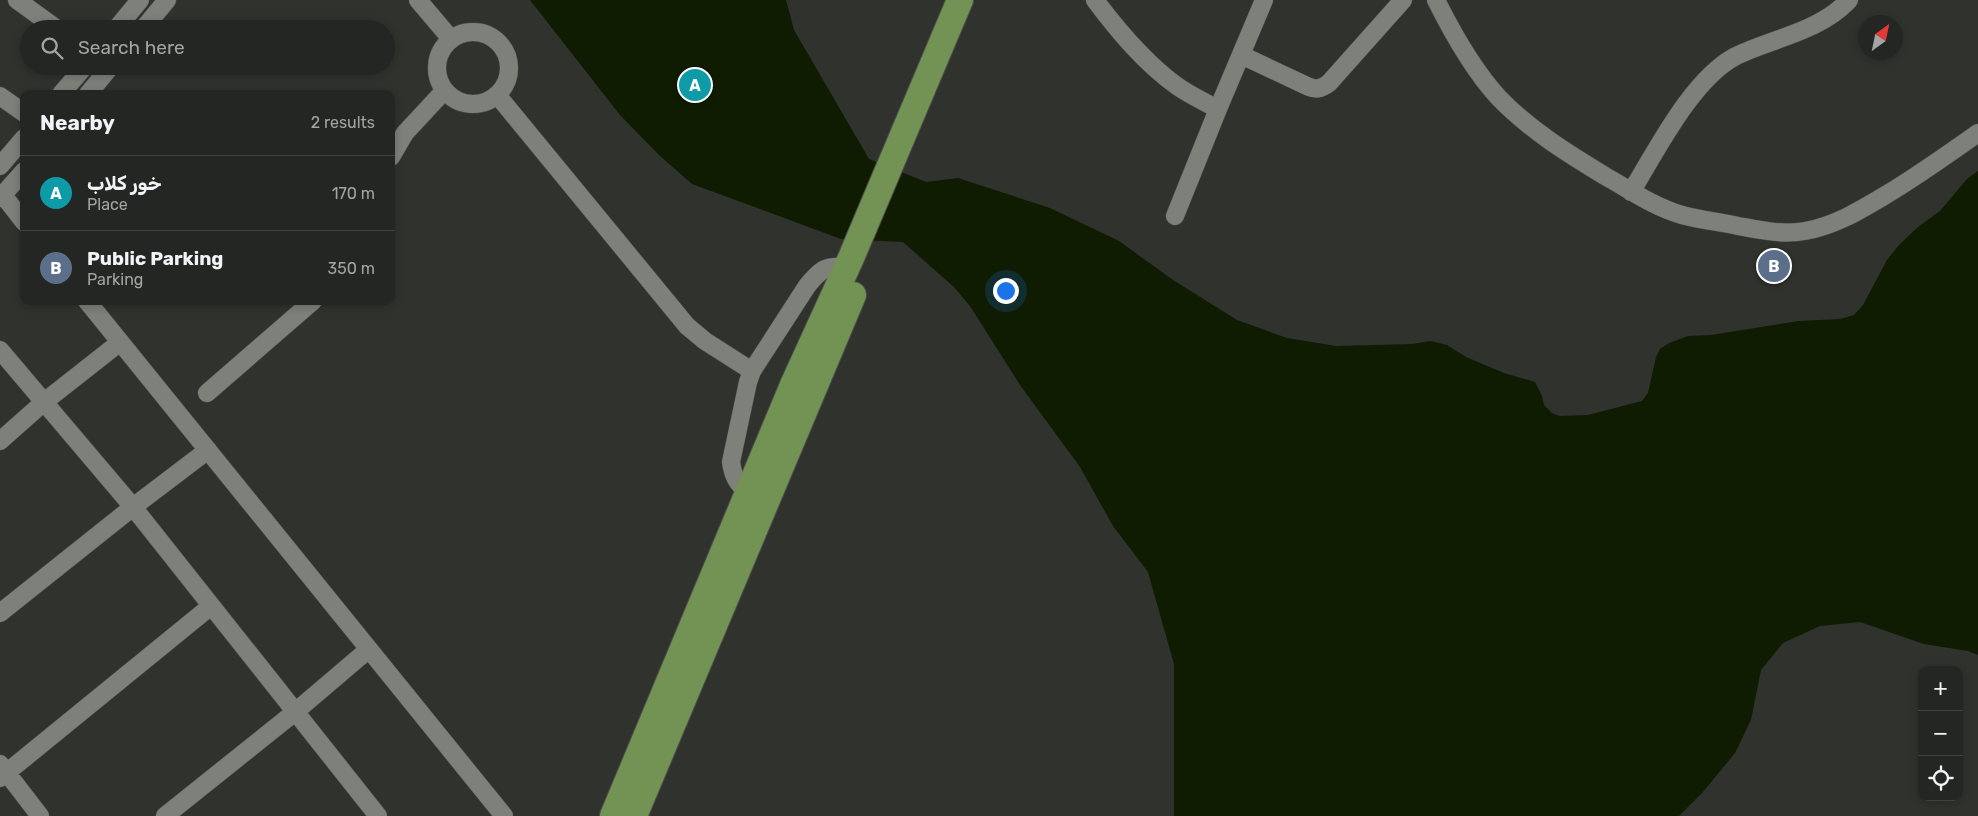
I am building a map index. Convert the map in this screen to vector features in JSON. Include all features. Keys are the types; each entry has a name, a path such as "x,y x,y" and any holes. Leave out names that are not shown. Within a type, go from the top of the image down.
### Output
{"highway":[{"path":"903,156 960,0"},
{"path":"613,816 727,547 748,492 903,156 978,0"},
{"path":"634,816 855,263"}],"street":[{"path":"17,0 45,20"},
{"path":"123,20 140,0"},
{"path":"150,20 167,0"},
{"path":"418,0 451,39"},
{"path":"1095,0 1141,55 1163,75 1179,88 1218,108"},
{"path":"1175,216 1264,0"},
{"path":"1241,55 1307,86 1315,89 1323,88 1403,0"},
{"path":"1436,0 1472,64 1499,97 1531,127 1556,146 1631,192 1658,206 1682,215 1764,231 1789,233 1806,231 1854,214 1920,175 1978,134"},
{"path":"1631,192 1688,102 1716,70 1735,57 1790,36 1835,13 1848,0"},
{"path":"474,32 486,34 497,40 505,50 510,61 510,74 506,86 498,96 485,103 470,105 456,101 444,90 436,69 438,58 443,48 451,39 462,33 474,32"},
{"path":"65,90 78,75"},
{"path":"91,90 104,75"},
{"path":"395,150 405,133 444,90"},
{"path":"0,96 20,110"},
{"path":"498,96 687,326 705,341 752,371"},
{"path":"0,166 20,143"},
{"path":"20,175 1,196 20,217"},
{"path":"748,492 733,475 731,462 752,371 816,275 832,266 855,263"},
{"path":"90,305 504,816"},
{"path":"206,393 308,305"},
{"path":"0,441 44,402 119,343"},
{"path":"0,350 133,507 295,712 371,813"},
{"path":"0,612 208,450"},
{"path":"40,816 2,771 211,606"},
{"path":"165,816 295,712 369,649"}],"shaded area":[{"path":"530,0 786,0 794,30 869,159 926,182 958,178 1050,208 1119,241 1173,280 1237,320 1287,338 1336,346 1412,344 1430,341 1447,345 1466,357 1504,373 1535,382 1544,405 1552,413 1560,416 1588,415 1642,401 1648,393 1656,357 1660,349 1669,343 1688,336 1711,335 1799,321 1840,319 1854,315 1863,305 1887,260 1899,245 1918,227 1940,211 1967,179 1978,171 1978,655 1968,651 1924,644 1860,622 1820,626 1783,643 1761,670 1751,720 1735,753 1703,792 1679,816 1174,816 1174,664 1148,572 1113,526 1080,467 1020,385 970,306 954,287 903,242 841,239 692,184 659,155 620,115"}],"place":[{"name":"خور كلاب","path":"695,85"},
{"name":"Public Parking","path":"1774,266"}]}
